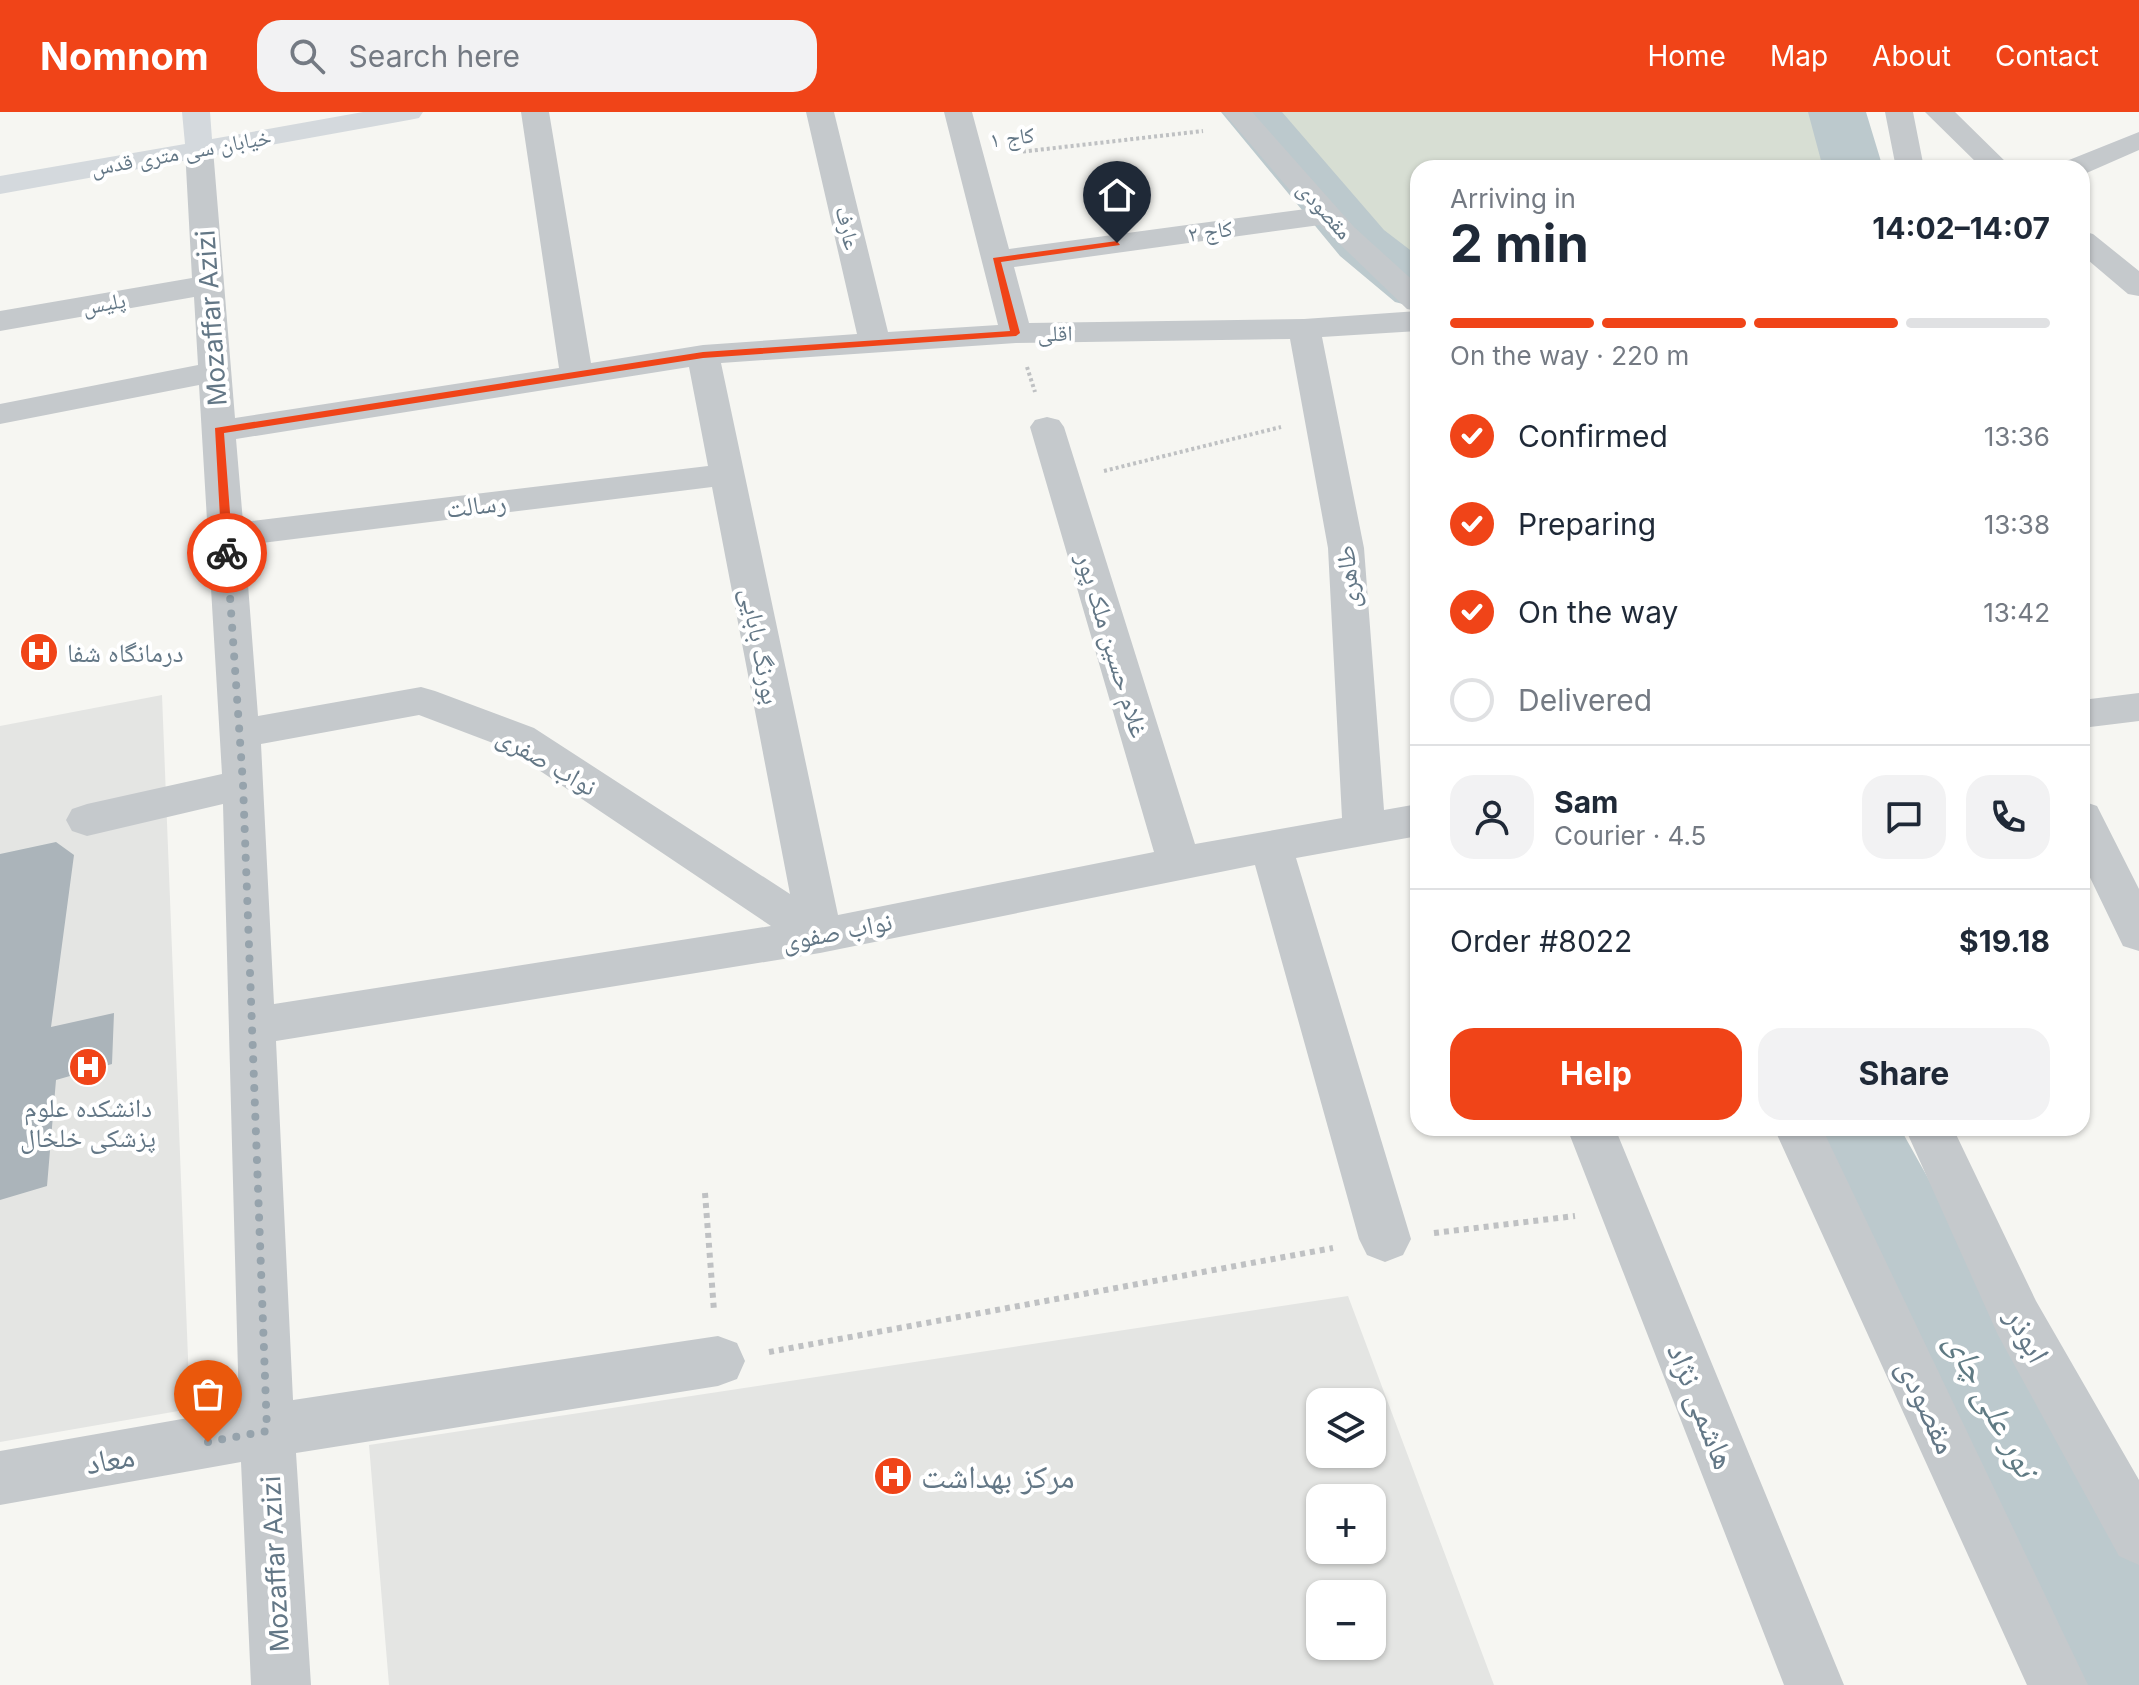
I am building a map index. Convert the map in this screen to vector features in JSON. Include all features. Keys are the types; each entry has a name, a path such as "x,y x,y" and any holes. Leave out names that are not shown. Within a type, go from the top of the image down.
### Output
{"main road":[{"name":"خیابان سی متری قدس","path":"0,185 262,112"},
{"name":"خیابان سی متری قدس","path":"0,159 197,128 409,112"}],"street":[{"path":"535,112 577,375"},
{"name":"عارف","path":"820,112 875,343"},
{"path":"958,112 1016,333"},
{"path":"1899,112 1908,160"},
{"path":"1939,112 1990,160"},
{"name":"مقصودی","path":"1243,119 1328,215 1410,294"},
{"name":"Mozaffar Azizi","path":"197,128 243,784 267,1431 270,1683"},
{"path":"2090,161 2139,140"},
{"name":"کاج ۲","path":"996,260 1328,215"},
{"path":"2090,247 2139,287"},
{"name":"پلیس","path":"0,321 208,285"},
{"name":"اقلی","path":"219,431 703,355 1016,333 1304,329 1410,322"},
{"name":"طاهری","path":"1304,329 1346,548 1364,829"},
{"name":"بورنگ بابایی","path":"703,355 820,936"},
{"path":"0,414 214,372"},
{"name":"غلام حسین ملک پور","path":"1047,427 1179,863"},
{"name":"رسالت","path":"226,536 727,474"},
{"name":"نواب صفری","path":"240,734 421,701 520,738 820,936"},
{"path":"2090,713 2139,707"},
{"path":"87,820 243,784"},
{"name":"نواب صفوی","path":"253,1026 820,936 1179,863 1410,821"},
{"path":"2090,833 2139,934"},
{"path":"1272,848 1385,1239"},
{"name":"هاشمی نژاد","path":"1594,1136 1814,1685"},
{"name":"مقصودی","path":"1802,1136 2058,1685"},
{"name":"ابوذر","path":"1933,1136 2017,1318 2139,1536"},
{"name":"معاد","path":"0,1478 267,1431 718,1361"}],"path":[{"name":"کاج ۱","path":"970,158 1243,119"},
{"path":"1016,333 1047,427"},
{"path":"1063,481 1321,418"},
{"path":"705,1193 718,1361 1385,1239 1624,1210"}],"shaded area":[{"path":"1255,112 1826,112 1833,127 1837,160 1410,160 1410,269 1337,211"},
{"name":"دانشکده علوم پزشکی خلخال","path":"162,695 190,1409 0,1442 0,726"},
{"name":"مرکز بهداشت","path":"1348,1296 1383,1388 1306,1388 1306,1468 1386,1468 1386,1397 1494,1685 389,1685 369,1445"}],"building":[{"path":"56,842 74,855 51,1027 114,1013 112,1064 56,1080 47,1186 0,1200 0,854"}],"waterway":[{"path":"1250,112 1285,149 1362,243 1410,282"},
{"name":"نور علی چای","path":"1837,112 1851,160"},
{"name":"نور علی چای","path":"1851,1136 2139,1679"}],"way so far":[{"path":"208,1442 267,1431 243,784 227,553"}],"place":[{"name":"درمانگاه شفا","path":"39,652"},
{"name":"دانشکده علوم پزشکی خلخال","path":"88,1067"},
{"name":"مرکز بهداشت","path":"893,1476"}],"route":[{"path":"227,553 219,431 703,355 1016,333 996,260 1117,243"}]}
